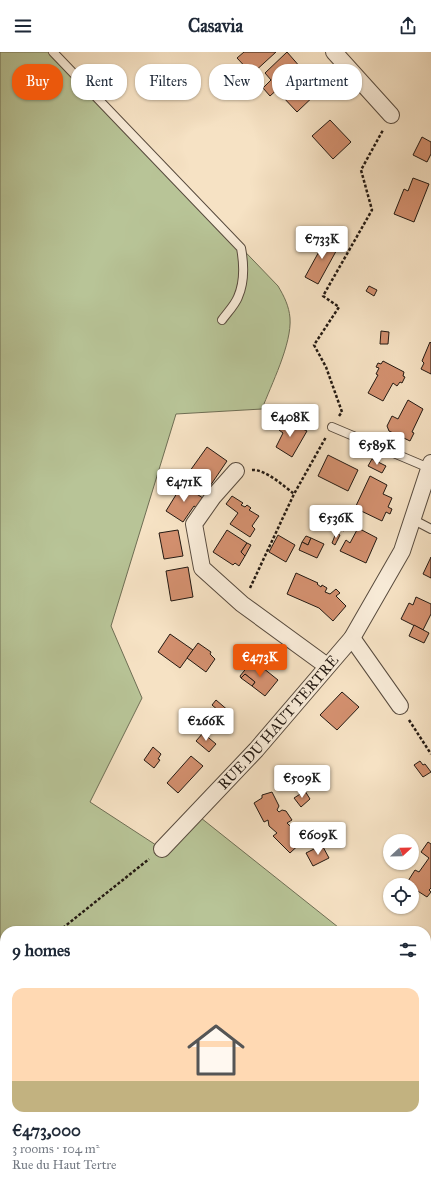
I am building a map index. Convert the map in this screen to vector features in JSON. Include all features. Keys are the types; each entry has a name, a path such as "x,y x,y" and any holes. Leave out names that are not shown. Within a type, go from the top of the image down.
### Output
{"street":[{"path":"334,52 391,115"},
{"name":"RUE DU HAUT TERTRE","path":"162,849 256,750 352,638 402,551 430,465"},
{"path":"236,471 213,497 194,524 202,568 242,604 327,666"},
{"path":"352,638 400,706"}],"lane":[{"path":"53,52 241,248 244,262 243,281 238,298 222,320"},
{"path":"332,428 430,465"},
{"path":"412,519 431,529"}],"path":[{"path":"242,604 294,494 342,412 326,367 314,345 339,307 323,296 372,210 361,170 391,115"},
{"path":"236,471 256,469 273,478 294,494"},
{"path":"400,706 431,754"},
{"path":"65,926 162,849"}],"green space":[{"path":"0,52 53,52 71,71 71,100 99,100 278,286 289,309 290,328 288,340 262,409 176,414 111,626 142,698 90,802 159,847 196,814 337,926 0,926"}],"building":[{"path":"244,52 276,52 263,64 243,64 237,58"},
{"path":"287,52 298,64 274,64"},
{"path":"272,66 272,94 270,96 264,89 264,87 271,80 265,73"},
{"path":"286,100 310,100 297,112"},
{"path":"330,120 351,142 333,159 312,136"},
{"path":"422,137 431,142 431,154 427,162 413,155"},
{"path":"413,178 429,184 414,222 394,214 404,189 408,191"},
{"path":"327,237 340,244 318,284 305,277"},
{"path":"369,286 377,290 374,296 366,291"},
{"path":"381,331 389,332 388,344 380,344"},
{"path":"430,342 431,374 421,369 424,363 422,361"},
{"path":"383,361 404,372 403,376 405,377 402,383 400,382 397,386 393,383 383,401 368,393 378,375 376,374 379,368 376,367 378,363 381,364"},
{"path":"408,400 423,409 412,432 414,433 410,441 389,431 387,426 392,416 398,419"},
{"path":"284,420 307,431 292,457 276,447 283,433 279,430"},
{"path":"207,447 227,461 208,489 187,475"},
{"path":"328,455 358,470 348,491 318,476"},
{"path":"372,459 386,466 382,473 368,466"},
{"path":"370,476 387,485 383,494 392,498 388,507 392,509 390,514 386,512 382,521 355,508"},
{"path":"182,485 203,498 197,508 194,506 183,522 166,511"},
{"path":"232,496 243,503 241,505 245,507 247,505 251,508 249,510 259,516 252,526 255,529 250,537 230,524 238,513 226,504"},
{"path":"342,520 348,523 344,531 338,528"},
{"path":"358,528 377,538 366,563 340,551 346,540 350,543"},
{"path":"178,530 183,556 164,559 159,533"},
{"path":"227,530 247,543 241,552 245,556 239,566 235,563 233,565 213,552"},
{"path":"336,533 340,535 335,545 332,543"},
{"path":"278,535 295,545 286,562 269,552"},
{"path":"306,536 311,538 308,545 302,542"},
{"path":"311,538 324,544 317,558 299,550 302,542 308,545"},
{"path":"247,543 251,545 245,556 241,552"},
{"path":"431,557 431,578 423,574"},
{"path":"188,567 193,597 171,601 166,571"},
{"path":"296,573 318,583 317,584 321,587 322,585 327,588 325,592 330,594 336,589 340,593 336,596 346,606 333,621 319,608 287,594"},
{"path":"416,597 431,604 431,614 423,630 401,619 409,603 413,605"},
{"path":"414,625 429,633 424,643 409,636"},
{"path":"170,634 193,650 180,668 158,652"},
{"path":"198,643 211,652 210,654 215,659 206,672 187,658"},
{"path":"253,660 278,680 265,696 252,686 255,682 245,674 241,678 240,676"},
{"path":"245,674 255,682 252,686 241,678"},
{"path":"342,692 359,707 337,730 320,715"},
{"path":"216,700 230,712 226,717 212,705"},
{"path":"210,708 217,714 212,719 205,713"},
{"path":"203,733 216,744 209,752 196,741"},
{"path":"153,747 161,754 158,759 160,760 154,768 144,760"},
{"path":"191,756 203,766 178,793 167,783"},
{"path":"420,761 423,765 425,764 431,772 423,777 414,765"},
{"path":"305,791 310,799 301,807 294,798"},
{"path":"272,792 279,806 277,810 279,812 282,810 286,811 292,820 287,823 304,840 290,853 273,836 277,833 269,826 268,820 264,822 254,803 262,798 262,795"},
{"path":"428,842 431,844 431,888 429,890 431,892 427,897 419,892 419,878 410,878 415,870 419,872 429,858 421,852"},
{"path":"322,845 329,858 313,866 306,853"}]}
